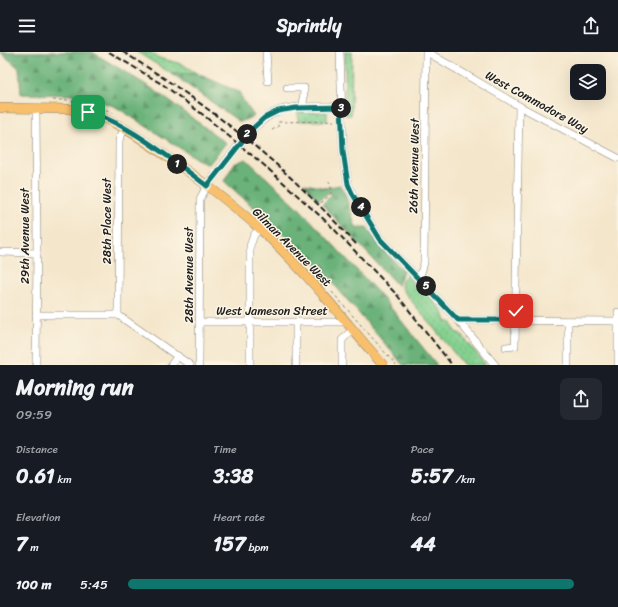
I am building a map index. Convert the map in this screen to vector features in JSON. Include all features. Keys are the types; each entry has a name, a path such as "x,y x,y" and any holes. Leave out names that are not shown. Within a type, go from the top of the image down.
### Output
{"main road":[{"name":"Gilman Avenue West","path":"0,108 70,108 88,112 104,117 150,144 207,186 259,228 302,272 383,365"}],"street":[{"path":"266,52 268,81"},
{"path":"340,52 343,151 348,184 352,193 380,239 458,320 495,365"},
{"name":"West Commodore Way","path":"427,52 519,106 618,158"},
{"name":"26th Avenue West","path":"419,279 424,263 427,52"},
{"path":"287,88 304,88 303,108"},
{"path":"506,347 515,346 519,106"},
{"name":"28th Avenue West","path":"199,365 200,199 207,186 252,129 264,118 278,111 296,108 341,107"},
{"name":"29th Avenue West","path":"36,108 36,365"},
{"name":"28th Place West","path":"118,315 119,141 125,129"},
{"path":"250,365 250,246 254,235 259,228"},
{"path":"0,252 37,253"},
{"path":"618,312 618,365"},
{"path":"36,316 118,315 190,365"},
{"path":"458,320 618,321"},
{"path":"568,321 568,365"},
{"name":"West Jameson Street","path":"199,322 345,322"},
{"path":"296,323 296,365"},
{"path":"342,365 342,340 352,330"},
{"path":"171,365 178,356"}],"path":[{"path":"272,130 278,127 278,122 334,121"},
{"path":"321,203 332,192 329,181"}],"green space":[{"path":"0,52 92,52 153,89 226,143 209,164 197,159 116,107 83,95 21,94 19,68"},
{"path":"137,52 150,52 159,58 182,64 198,74 172,74"},
{"path":"345,52 352,52 351,115 345,115"},
{"path":"172,74 198,74 239,92 254,116 240,122"},
{"path":"298,112 327,112 327,121 298,121"},
{"path":"246,159 299,208 382,297 437,365 403,365 315,262 224,181 234,164"},
{"path":"305,184 326,188 340,185 345,194 356,228 367,228 380,247 403,270 398,286 322,204 332,194 329,192 318,201"},
{"path":"407,274 414,285 420,285 443,312 446,321 452,323 455,332 461,334 486,365 464,365 401,288 402,280"}],"railway":[{"path":"109,52 165,86 202,114 265,166 329,224 397,295 452,365"},
{"path":"123,52 199,102 253,144 304,190 358,246"}],"route":[{"path":"88,112 112,121 150,144 207,186 252,129 264,118 285,109 341,107 343,151 348,184 380,239 458,320 516,320 516,311"}]}
